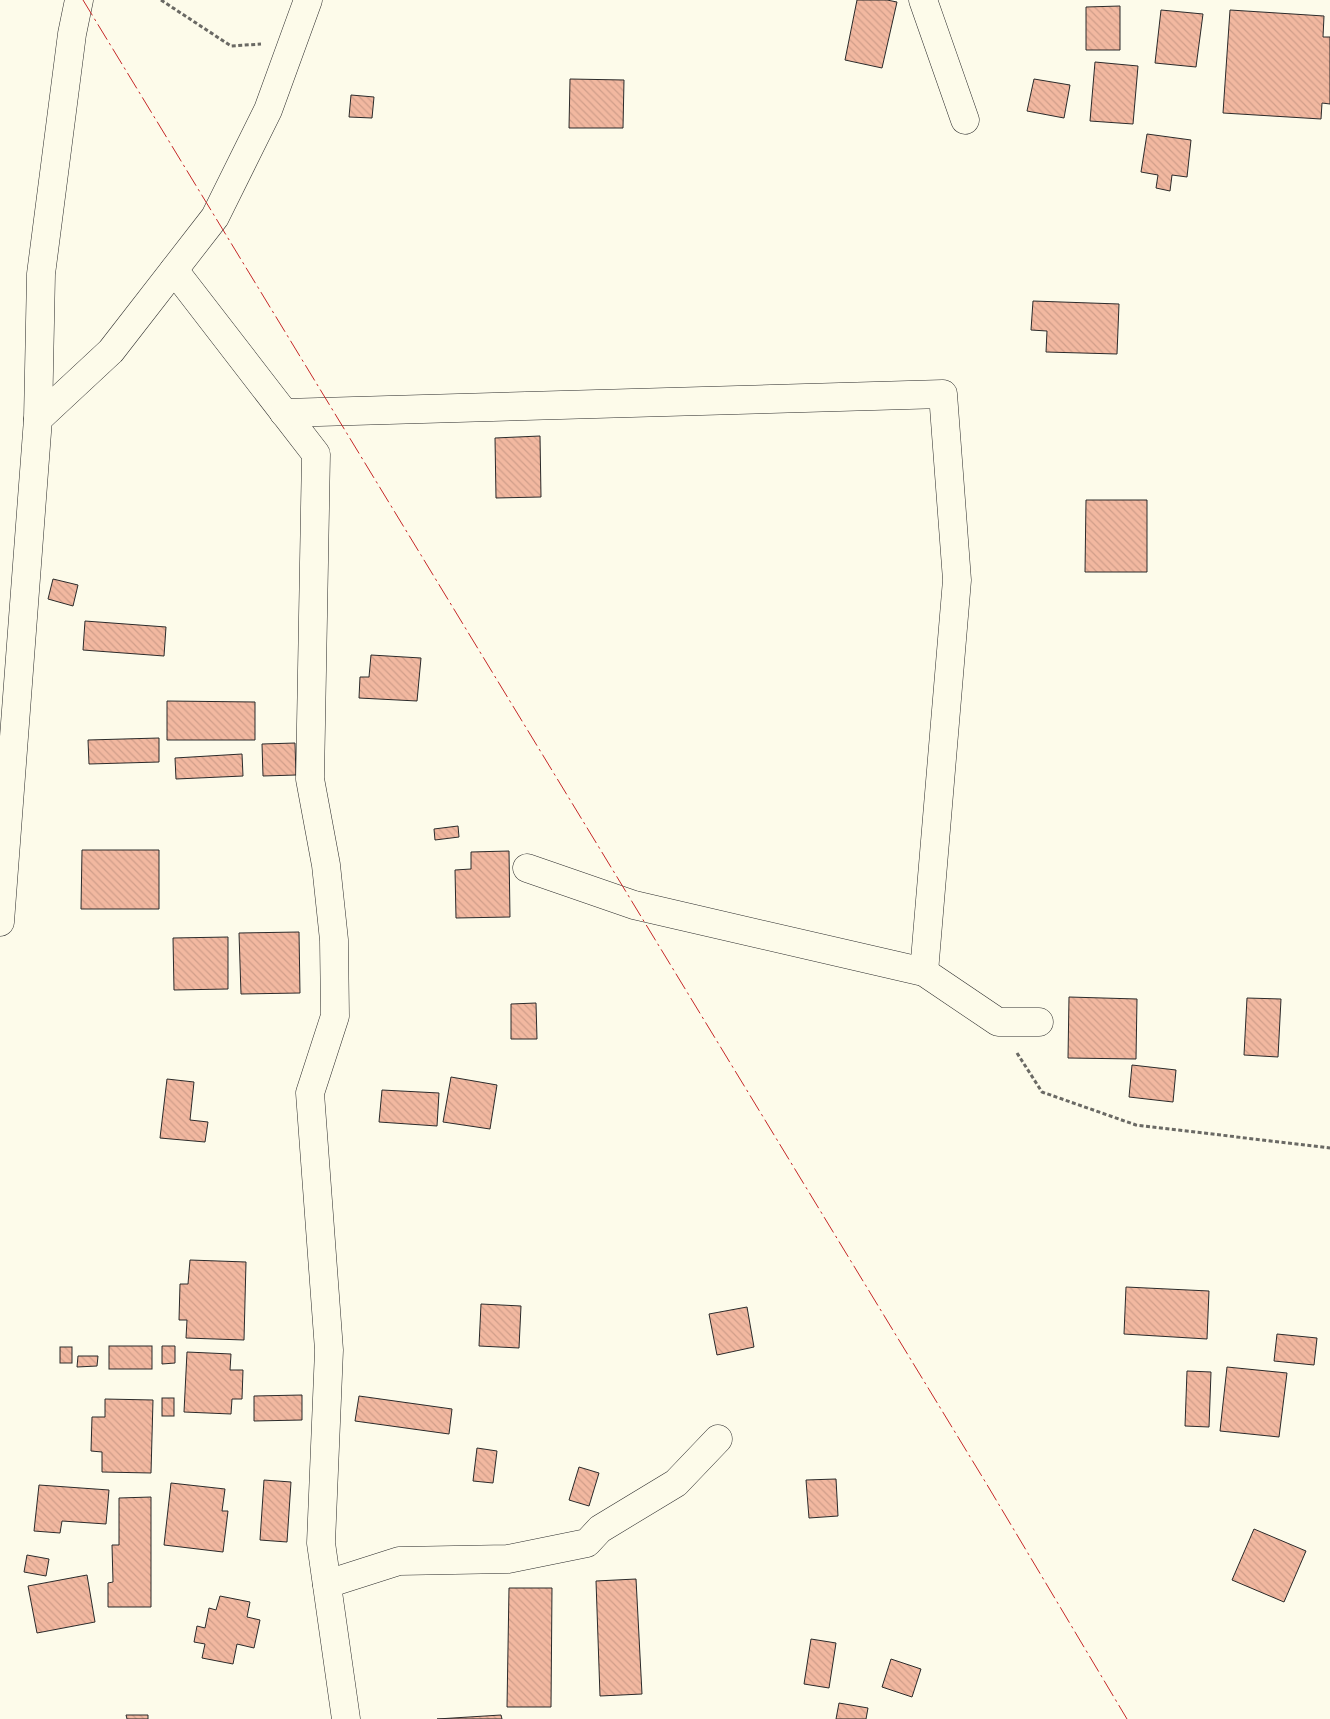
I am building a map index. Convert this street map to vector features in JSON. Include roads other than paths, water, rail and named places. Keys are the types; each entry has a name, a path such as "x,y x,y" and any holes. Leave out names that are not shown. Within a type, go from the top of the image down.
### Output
{"street":[{"path":"0,922 38,418 41,274 72,34 79,0"},
{"path":"38,418 111,351 215,217 268,110 308,0"},
{"path":"923,0 965,120"},
{"path":"174,270 316,454 310,779 326,865 334,940 335,1016 310,1093 329,1350 320,1543 346,1719"},
{"path":"284,413 944,394 957,580 924,972"},
{"path":"527,868 634,905 924,972 998,1022 1039,1022"},
{"path":"327,1584 399,1561 508,1559 587,1543 600,1529 676,1483 718,1439"}]}
